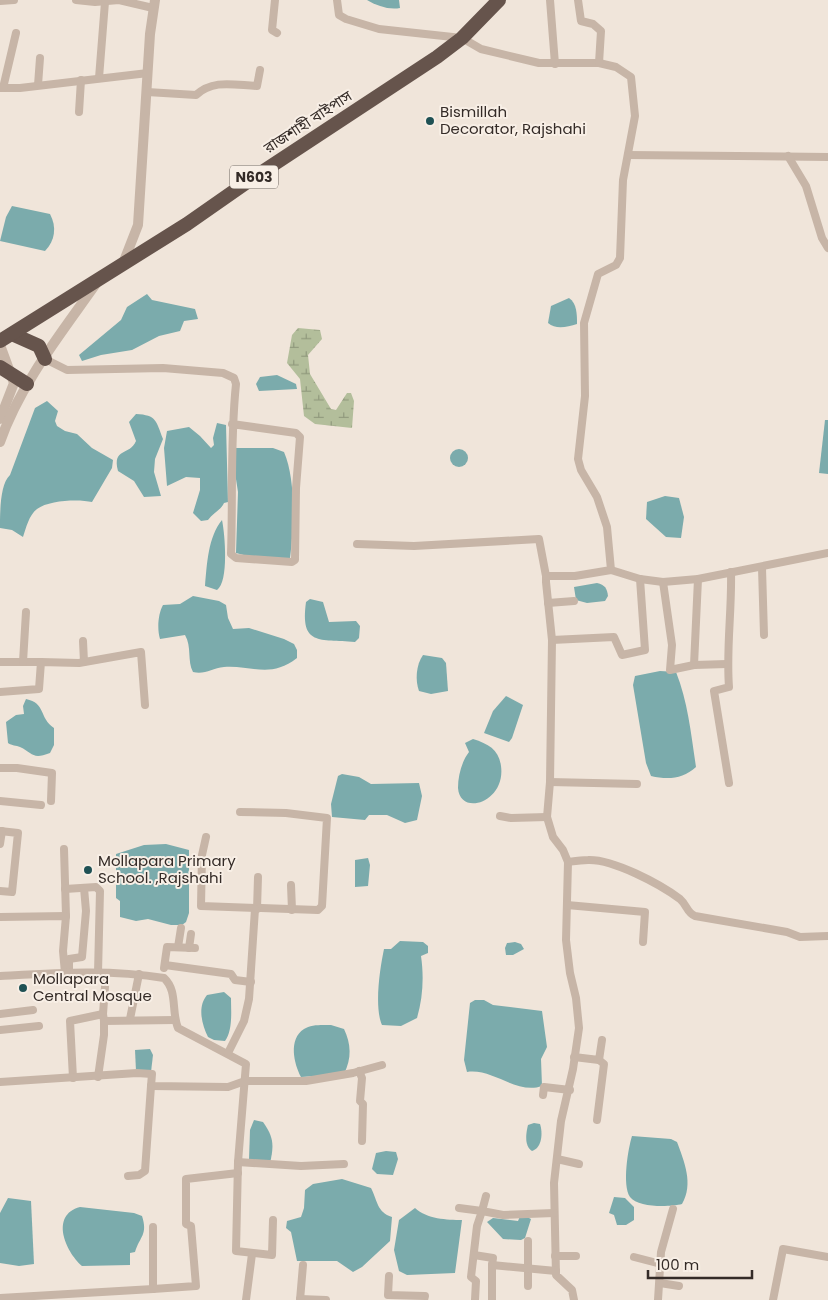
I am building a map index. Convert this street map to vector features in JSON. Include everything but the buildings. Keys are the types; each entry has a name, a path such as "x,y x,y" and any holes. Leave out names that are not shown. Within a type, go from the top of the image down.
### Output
{"highway":[{"name":"রাজশাহী বাইপাস","path":"6,337 124,261 187,224 462,38 496,1"},
{"path":"6,337 39,346 45,359"},
{"path":"5,370 27,384"}],"street":[{"path":"0,1 14,0"},
{"path":"76,0 105,2 119,0 154,4 138,225 124,261"},
{"path":"275,0 272,30 277,33"},
{"path":"337,0 339,14 366,27 462,38 481,49 539,63 599,63 616,67 631,77 635,116 623,180 620,258 616,265 598,274 584,323 585,396 578,459 581,470 597,497 607,527 611,570"},
{"path":"550,0 555,64"},
{"path":"578,0 582,21 593,24 601,31 599,63"},
{"path":"99,78 105,2"},
{"path":"16,33 2,88 148,72"},
{"path":"38,85 40,58"},
{"path":"147,92 196,95 204,88 214,84 256,86 260,70"},
{"path":"79,112 81,80"},
{"path":"628,155 828,157"},
{"path":"788,156 806,186 822,238 828,248"},
{"path":"0,442 7,422 27,384 102,276"},
{"path":"0,345 5,370 13,388 0,419"},
{"path":"45,359 67,370 163,368 223,373 234,378 236,384 232,424 231,554 236,558 292,562 295,560 299,434 232,424"},
{"path":"357,544 414,546 539,539 546,576 552,640 550,782 547,817 554,837 563,850 568,862 566,940 579,1028 570,1090 562,1120 554,1184 556,1271 561,1281 572,1290 574,1300"},
{"path":"546,576 575,576 611,570 640,579 663,582 698,580 828,553"},
{"path":"762,568 764,635"},
{"path":"729,783 714,691 729,687 727,664 731,572"},
{"path":"552,640 614,637 622,655 645,650 640,579"},
{"path":"694,665 698,580"},
{"path":"663,582 672,645 670,670 694,665 727,664"},
{"path":"548,603 574,601"},
{"path":"23,662 26,612"},
{"path":"84,641 84,662"},
{"path":"0,662 84,662 141,652 145,705"},
{"path":"0,692 39,689 41,662"},
{"path":"0,768 17,768 52,773 51,801"},
{"path":"550,782 637,784"},
{"path":"0,801 41,805"},
{"path":"206,837 202,855 201,906 318,910 322,906 327,818 286,813 240,812"},
{"path":"500,816 511,818 547,817"},
{"path":"0,844 1,831 18,833 12,892 0,891"},
{"path":"64,849 66,916 62,951 67,973"},
{"path":"568,862 589,859 611,864 643,878 681,900 689,913 695,916 800,936 828,936"},
{"path":"228,1053 244,1021 251,982 258,877"},
{"path":"291,885 292,910"},
{"path":"65,889 96,887 100,891 104,1035 98,1076"},
{"path":"67,973 69,960 82,957 86,910 84,888"},
{"path":"567,905 646,912 643,942"},
{"path":"0,916 66,916"},
{"path":"178,947 181,928"},
{"path":"164,978 167,947 192,948 191,934"},
{"path":"165,965 231,974 235,980 251,982"},
{"path":"0,976 102,972 139,974 164,978 170,983 174,1020 178,1028 246,1064 238,1162 236,1251 272,1255 273,1220"},
{"path":"130,1019 139,974"},
{"path":"0,1014 33,1010"},
{"path":"73,1078 70,1021 103,1018 174,1020"},
{"path":"0,1030 39,1026"},
{"path":"599,1060 602,1040"},
{"path":"574,1057 599,1060 604,1064 604,1079 597,1120"},
{"path":"151,1086 228,1087 245,1082 306,1081 360,1072 382,1065"},
{"path":"360,1072 362,1078 360,1101 362,1104 362,1141"},
{"path":"0,1082 152,1074 146,1171 139,1175 128,1176"},
{"path":"543,1094 544,1087 570,1090"},
{"path":"557,1160 579,1164"},
{"path":"238,1162 301,1166 344,1164"},
{"path":"0,1298 196,1286 191,1226 186,1224 186,1179 238,1173"},
{"path":"475,1300 476,1280 471,1277 477,1226 486,1196"},
{"path":"459,1208 503,1215 554,1213"},
{"path":"658,1300 661,1252 672,1209"},
{"path":"153,1227 153,1289"},
{"path":"528,1240 528,1286"},
{"path":"774,1300 783,1249 828,1257"},
{"path":"246,1300 252,1254"},
{"path":"474,1255 493,1258 492,1300"},
{"path":"555,1256 576,1256"},
{"path":"634,1257 661,1264"},
{"path":"303,1265 300,1299 326,1300"},
{"path":"492,1266 556,1271"},
{"path":"389,1276 388,1295 425,1296 424,1300"},
{"path":"660,1282 679,1286"}],"green space":[{"path":"298,328 320,330 322,339 308,355 310,374 331,409 336,410 347,393 351,393 354,401 352,428 315,424 304,416 300,379 287,363 292,335"}],"water":[{"path":"367,0 399,0 400,8 383,7"},
{"path":"12,206 50,214 54,224 54,234 51,243 45,251 0,241 6,217"},
{"path":"147,294 152,300 195,309 198,319 184,321 180,331 159,336 132,350 101,355 82,361 79,355 121,320 127,307"},
{"path":"569,298 575,306 577,324 558,327 548,323 551,306"},
{"path":"277,375 296,384 297,389 259,391 256,384 260,377"},
{"path":"47,401 58,411 55,421 57,426 65,431 77,434 92,448 113,460 112,468 92,502 64,501 42,506 32,515 23,537 12,530 0,528 2,492 35,408"},
{"path":"136,414 148,416 155,420 163,439 155,459 154,472 161,496 144,497 134,481 118,471 117,458 130,449 136,441 129,422"},
{"path":"825,420 828,420 828,474 819,473"},
{"path":"217,423 226,425 228,502 224,503 208,520 201,521 193,513 200,490 200,478 186,477 167,486 164,448 167,431 189,427 211,448 214,445 213,438"},
{"path":"236,448 273,448 284,452 291,476 293,504 290,558 270,560 236,553 238,492 234,466"},
{"path":"459,449 465,452 468,458 465,464 459,467 453,464 450,458 453,452"},
{"path":"665,496 679,498 684,517 681,538 666,537 646,519 647,502"},
{"path":"222,520 225,568 221,585 217,590 205,586 211,543"},
{"path":"597,583 606,589 608,596 605,601 587,603 576,600 574,587"},
{"path":"193,596 219,601 226,605 228,618 233,629 249,628 294,644 297,650 297,658 278,668 269,670 224,667 201,673 193,672 185,635 160,639 158,626 163,605 180,604"},
{"path":"310,599 323,602 329,622 356,621 360,626 359,638 355,642 331,641 322,640 309,633 305,616 306,602"},
{"path":"423,655 442,658 446,663 448,691 431,694 419,691 417,673"},
{"path":"660,671 676,672 691,730 696,767 686,774 675,778 651,776 646,763 633,685 635,676"},
{"path":"506,696 523,705 509,742 484,733 493,711"},
{"path":"26,699 40,707 46,720 54,728 54,745 50,753 36,756 8,743 6,722 16,715 24,714 23,706"},
{"path":"473,739 492,748 500,760 501,766 501,778 497,789 482,801 474,803 466,802 461,797 458,788 461,769 469,752 465,743"},
{"path":"342,774 359,777 371,784 419,783 422,796 417,820 405,823 387,815 369,815 365,820 332,817 331,804 338,776"},
{"path":"166,844 189,850 189,913 186,922 182,925 171,925 148,919 136,921 120,917 120,901 116,898 116,854 144,845"},
{"path":"368,858 370,865 368,886 355,887 355,860"},
{"path":"400,941 423,942 428,946 428,953 421,956 421,1003 417,1018 401,1026 382,1025 378,998 384,949 391,949"},
{"path":"515,942 521,944 524,949 513,955 506,955 505,948 507,943"},
{"path":"224,992 231,998 231,1020 228,1037 225,1041 214,1040 208,1037 204,1027 202,1005 207,995"},
{"path":"475,1000 484,1000 493,1005 542,1011 547,1047 541,1059 542,1086 533,1088 523,1087 486,1074 467,1072 464,1060 470,1003"},
{"path":"331,1025 344,1029 348,1040 350,1051 344,1074 301,1077 296,1065 294,1052 294,1045 299,1033 310,1026"},
{"path":"150,1049 153,1055 151,1072 136,1071 135,1050"},
{"path":"254,1120 263,1122 271,1137 272,1152 270,1163 249,1160 250,1130"},
{"path":"540,1124 541,1136 540,1144 532,1151 529,1149 526,1135 528,1125"},
{"path":"632,1136 671,1139 677,1142 688,1181 686,1196 682,1204 670,1206 647,1205 634,1201 630,1197 626,1176"},
{"path":"396,1152 398,1159 393,1175 377,1174 372,1169 376,1153"},
{"path":"342,1179 371,1188 378,1206 383,1212 392,1217 390,1241 362,1267 353,1272 337,1261 297,1261 291,1232 286,1228 287,1221 301,1217 304,1208 305,1190 313,1184"},
{"path":"614,1197 625,1198 634,1207 634,1220 626,1225 617,1225 614,1215 609,1213"},
{"path":"8,1198 31,1201 34,1264 19,1266 0,1263 0,1213"},
{"path":"80,1207 134,1213 142,1216 144,1232 135,1252 130,1253 130,1265 82,1266 70,1252 63,1234 65,1217 71,1211"},
{"path":"415,1208 431,1217 462,1220 455,1273 407,1275 399,1271 394,1250 399,1220"},
{"path":"521,1214 531,1219 525,1238 521,1240 503,1239 487,1222 493,1218 518,1221"}],"place":[{"name":"Bismillah Decorator, Rajshahi","path":"430,121"},
{"name":"Mollapara Primary School. ,Rajshahi","path":"88,870"},
{"name":"Mollapara Central Mosque","path":"23,988"}]}
